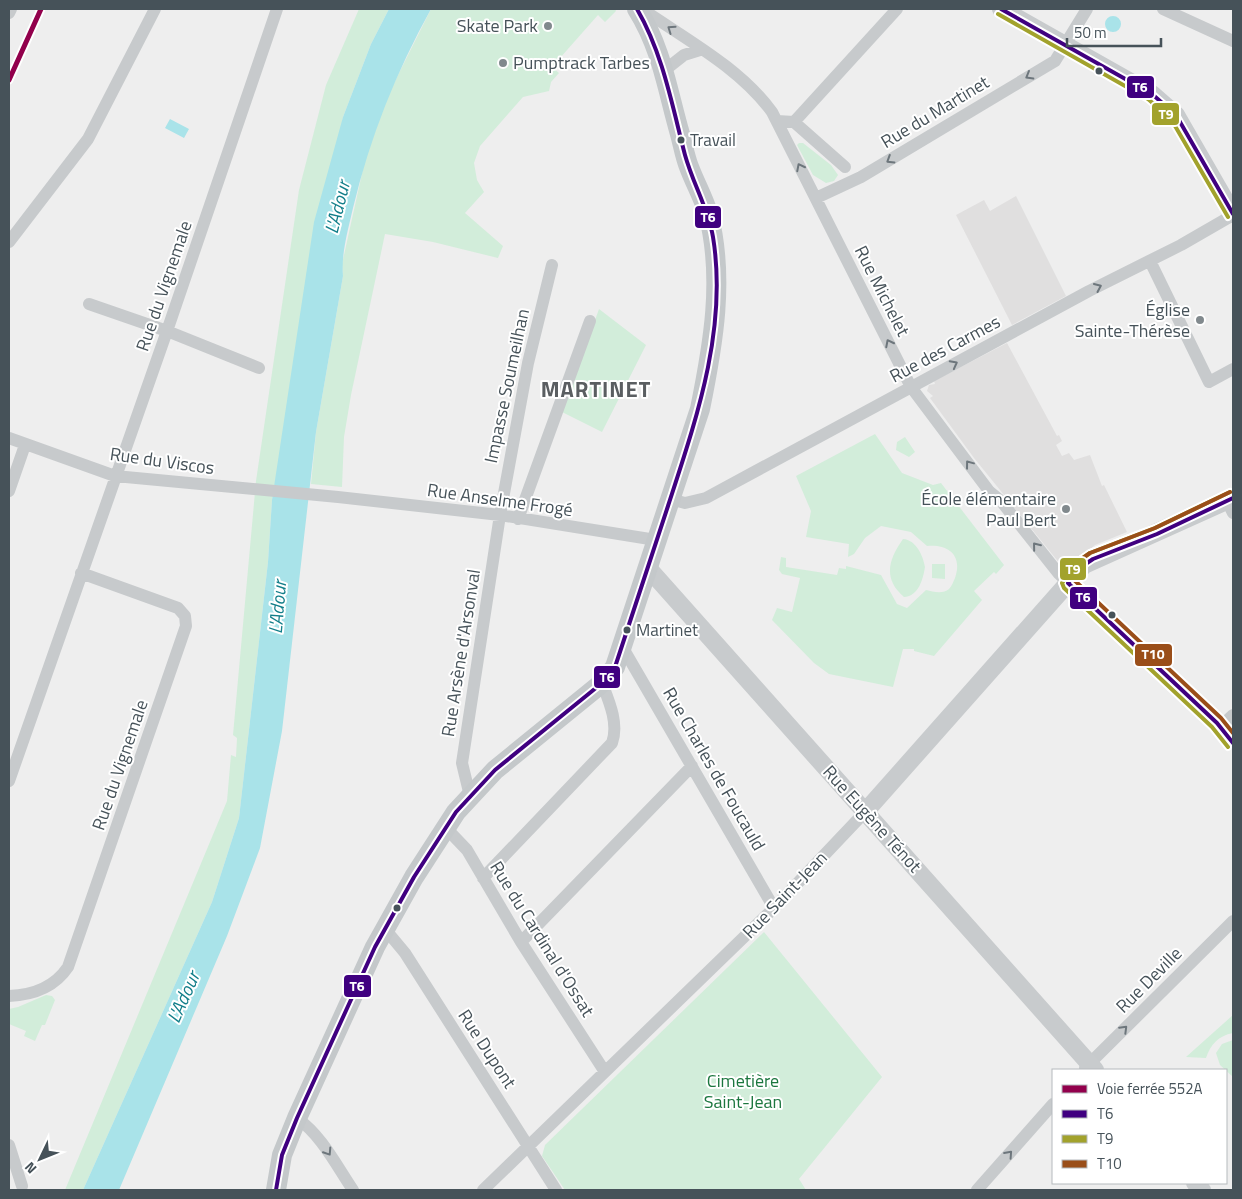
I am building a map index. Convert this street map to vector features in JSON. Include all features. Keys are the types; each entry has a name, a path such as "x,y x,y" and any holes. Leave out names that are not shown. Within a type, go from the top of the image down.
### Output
{"main road":[{"path":"276,1190 282,1155 297,1118 385,929 414,877 446,828 470,796 495,770 602,683 615,667 623,648 656,540 700,409 708,366 717,271 708,214 688,166 665,70 645,13"}],"street":[{"path":"9,13 11,9"},
{"path":"9,242 88,139 155,9"},
{"name":"Rue du Vignemale","path":"9,781 167,331 277,9"},
{"path":"794,122 897,9"},
{"path":"1001,9 1152,94 1176,115 1233,214"},
{"name":"Rue du Martinet","path":"816,198 861,177 1055,61 1087,9"},
{"path":"1163,9 1233,41"},
{"name":"Rue Michelet","path":"645,13 748,84 762,98 777,121 911,387 989,491 1001,501 1068,583 1221,726 1233,743"},
{"path":"665,70 684,55 700,50"},
{"path":"777,121 794,122 845,167"},
{"name":"Rue des Carmes","path":"670,499 685,504 706,498 1233,214"},
{"path":"1150,260 1209,382 1233,369"},
{"name":"Impasse Soumeilhan","path":"500,515 528,363 552,266"},
{"path":"89,304 167,331 259,368"},
{"path":"518,519 590,320"},
{"name":"Rue du Viscos","path":"9,438 115,476 338,497"},
{"path":"9,491 25,444"},
{"name":"Rue Anselme Frogé","path":"338,497 500,515 656,540"},
{"name":"Rue Saint-Jean","path":"483,1190 774,908 865,812 1084,565 1093,559 1231,504"},
{"name":"Rue Arsène d'Arsonval","path":"470,796 462,763 500,515"},
{"name":"Rue Eugène Ténot","path":"648,568 1089,1068"},
{"name":"Rue du Vignemale","path":"9,996 24,996 40,991 60,979 68,967 186,626 185,616 178,608 81,573"},
{"name":"Rue Charles de Foucauld","path":"623,648 774,908"},
{"path":"483,878 612,743 616,733 610,703 602,683"},
{"path":"1221,726 1233,715"},
{"path":"522,942 692,766"},
{"name":"Rue du Cardinal d'Ossat","path":"446,828 467,850 522,942 605,1072"},
{"name":"Rue Deville","path":"1089,1068 1233,921"},
{"name":"Rue Dupont","path":"385,929 405,953 556,1190"},
{"path":"977,1190 1052,1105"},
{"path":"297,1118 309,1127 319,1139 353,1190"},
{"path":"9,1145 22,1186"}],"shaded area":[{"path":"1016,196 1066,296 1012,325 956,215 984,200 990,211"},
{"name":"École élémentaire Paul Bert","path":"1007,343 1057,436 1059,435 1062,441 1056,445 1062,456 1069,453 1074,460 1090,455 1102,486 1104,485 1127,532 1095,545 1065,570 974,458 930,398 933,396 927,391 929,385 935,384 934,381"}],"green space":[{"path":"359,9 389,9 371,44 343,117 272,500 268,562 239,818 212,902 83,1190 65,1190 227,801 231,755 236,757 237,738 233,735 256,481 299,190 326,85"},
{"path":"431,9 615,9 616,11 605,22 598,15 552,67 559,73 551,82 549,91 523,97 480,146 474,163 477,180 484,192 465,213 503,246 498,258 433,242 385,234 351,395 344,437 342,487 311,484 316,432 343,276 342,264 365,160 387,97"},
{"path":"803,143 831,165 838,175 834,181 826,183 813,175 797,145"},
{"path":"599,309 646,345 602,432 562,412"},
{"path":"875,434 902,473 933,485 941,483 1004,565 996,574 994,572 974,591 982,600 934,656 914,651 914,649 903,649 893,687 829,674 814,663 772,620 777,608 792,612 800,578 782,574 779,570 781,557 786,558 786,567 837,575 839,568 846,569 846,566 881,575 897,604 907,608 926,590 944,592 952,585 957,570 957,563 952,553 941,547 927,546 911,532 881,526 865,538 854,554 848,557 849,544 806,537 811,511 796,476"},
{"path":"905,437 915,452 909,457 896,450 897,442"},
{"path":"903,539 915,545 923,558 925,567 917,590 913,594 904,597 897,590 890,576 891,562"},
{"path":"932,564 945,564 945,579 932,578"},
{"name":"Cimetière Saint-Jean","path":"764,932 882,1077 799,1179 806,1190 565,1190 542,1156 545,1145"},
{"path":"46,995 52,996 55,1000 45,1025 42,1025 35,1041 24,1036 26,1031 9,1024 9,1009"},
{"path":"1233,1015 1233,1033 1223,1036 1216,1041 1206,1058 1186,1057"},
{"path":"1233,1040 1233,1077 1227,1069 1220,1065 1216,1053 1222,1044"}],"water":[{"name":"L'Adour","path":"389,9 431,9 406,57 385,105 367,156 347,233 343,259 343,276 316,432 282,731 260,848 227,936 119,1190 83,1190 212,902 239,818 268,562 272,500 314,222 343,117 371,44"},
{"path":"1113,16 1119,18 1121,24 1119,30 1113,32 1107,30 1105,24 1107,18"},
{"path":"170,119 189,129 184,138 165,128"}],"rail line":[{"name":"552A","path":"9,80 41,9"}],"transit line":[{"name":"T6","path":"276,1190 282,1155 297,1118 375,947 414,877 456,812 495,770 602,683 615,667 689,441 707,374 713,340 717,271 713,237 708,216 685,155 660,62 654,44 637,9"},
{"name":"T6","path":"1001,9 1152,94 1176,115 1233,214"},
{"name":"T9","path":"998,14 1148,99 1171,119 1228,217"},
{"name":"T9","path":"1228,747 1212,727 1064,588 1062,583 1080,560 1090,553 1155,528 1230,492"},
{"name":"T10","path":"1063,579 1080,560 1090,553 1155,528 1230,492"},
{"name":"T6","path":"1233,498 1157,534 1093,559 1084,565 1068,583 1217,723 1233,743"},
{"name":"T10","path":"1072,578 1221,718 1233,733"}],"place":[{"name":"Skate Park","path":"548,26"},
{"name":"Pumptrack Tarbes","path":"503,63"},
{"name":"Travail","path":"681,140"},
{"name":"Église Sainte-Thérèse","path":"1200,320"},
{"name":"École élémentaire Paul Bert","path":"1066,509"},
{"name":"Martinet","path":"627,630"}],"district":[{"name":"MARTINET","path":"596,389"}]}
